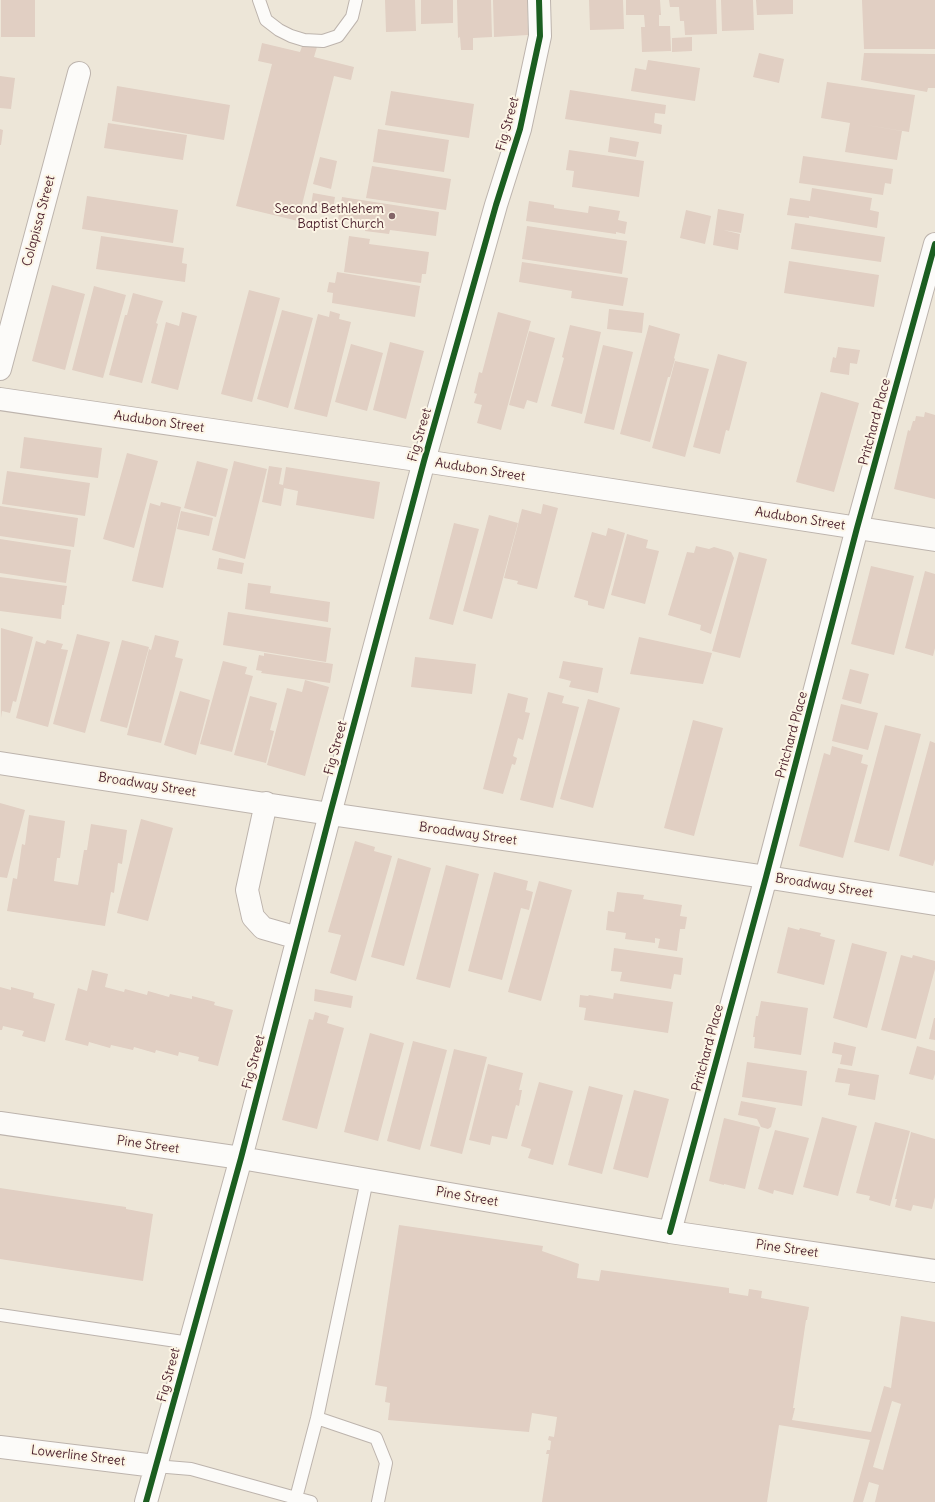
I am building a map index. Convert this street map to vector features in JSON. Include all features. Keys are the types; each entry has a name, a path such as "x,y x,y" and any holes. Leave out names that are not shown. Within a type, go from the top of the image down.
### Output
{"street":[{"name":"Fig Street","path":"146,1502 241,1158 330,814 424,461 496,205 520,129 540,36 539,0"},
{"name":"Colapissa Street","path":"0,370 79,73"},
{"name":"Pritchard Place","path":"670,1232 766,877 857,528 935,244"},
{"name":"Audubon Street","path":"0,399 424,461 935,540"},
{"name":"Broadway Street","path":"0,763 330,814 766,877 935,904"},
{"path":"266,803 247,890 253,917 263,928 298,938"},
{"name":"Pine Street","path":"0,1123 241,1158 670,1232 935,1271"},
{"name":"Lowerline Street","path":"0,1447 155,1466"}],"lane":[{"path":"259,0 266,20 279,30 304,40 323,41 338,36 352,18 356,0"},
{"path":"296,1498 317,1418 367,1180"},
{"path":"0,1315 190,1343"},
{"path":"317,1418 376,1438 386,1463 378,1502"},
{"path":"155,1466 190,1469 311,1502"}],"building":[{"path":"1,0 35,0 35,37 1,37"},
{"path":"385,0 415,0 416,31 386,32"},
{"path":"421,0 453,0 453,23 421,24"},
{"path":"457,0 491,0 492,37 473,38 473,50 461,50 460,37 458,38"},
{"path":"493,0 527,0 528,35 494,37"},
{"path":"589,0 623,0 624,29 590,30"},
{"path":"626,0 660,0 661,15 659,15 659,26 670,26 671,51 642,52 641,27 645,27 644,15 626,15"},
{"path":"669,0 716,0 717,34 685,35 684,21 680,21 679,7 670,7"},
{"path":"721,0 753,0 754,30 722,31"},
{"path":"756,0 793,0 793,14 757,15"},
{"path":"862,0 935,0 935,49 864,49"},
{"path":"692,37 692,51 672,52 672,38"},
{"path":"304,41 317,47 314,57 354,67 351,80 334,76 298,221 236,206 272,64 258,61 262,43 300,52"},
{"path":"759,53 784,59 779,83 753,77"},
{"path":"864,53 935,54 935,88 928,88 927,92 861,80"},
{"path":"648,60 700,68 695,101 631,91 635,68 646,70"},
{"path":"0,76 15,78 11,109 0,108"},
{"path":"827,82 915,95 909,132 854,123 902,131 897,160 845,152 850,123 821,118"},
{"path":"117,86 230,105 224,140 112,121"},
{"path":"570,90 666,105 665,114 655,113 654,123 662,125 661,134 565,119"},
{"path":"391,91 474,104 469,138 385,125"},
{"path":"108,123 187,135 183,160 104,148"},
{"path":"0,129 3,130 1,145 0,145"},
{"path":"378,129 449,140 444,172 373,162"},
{"path":"610,137 639,142 636,157 608,152"},
{"path":"569,150 644,161 639,197 572,187 574,171 566,170"},
{"path":"803,156 893,169 891,184 885,183 883,195 799,183"},
{"path":"320,157 337,161 331,189 313,184"},
{"path":"372,166 451,179 446,210 366,198"},
{"path":"812,188 872,198 870,210 879,212 877,228 809,216 809,218 787,215 790,198 810,201"},
{"path":"313,193 335,197 333,209 311,205"},
{"path":"87,196 178,210 173,243 82,229"},
{"path":"342,197 439,212 436,236 390,230 389,234 365,231 366,226 338,220"},
{"path":"529,201 554,205 554,208 588,213 589,206 620,211 618,220 627,222 625,234 526,221"},
{"path":"718,209 744,214 741,233 723,230 740,234 738,250 713,245"},
{"path":"686,210 711,216 705,244 680,238"},
{"path":"795,223 885,237 881,262 791,249"},
{"path":"527,226 627,241 622,274 522,259"},
{"path":"101,236 184,248 182,263 187,264 185,282 96,269"},
{"path":"349,236 370,239 369,244 429,252 426,274 422,274 421,283 344,272"},
{"path":"789,261 879,275 874,307 784,293"},
{"path":"522,262 628,278 623,306 571,298 572,291 519,282"},
{"path":"337,272 420,286 415,317 332,303 333,293 327,292 329,282 335,283"},
{"path":"52,285 85,294 65,370 32,361"},
{"path":"94,286 126,295 103,378 72,370"},
{"path":"249,290 280,298 252,402 221,394"},
{"path":"133,293 163,301 156,323 158,324 142,383 109,375 125,315 127,315"},
{"path":"609,309 644,313 642,333 607,329"},
{"path":"282,310 313,318 288,408 257,399"},
{"path":"330,311 340,314 339,319 351,322 327,417 294,409 318,314 329,317"},
{"path":"182,312 197,316 178,390 151,383 166,322 179,326"},
{"path":"498,312 531,321 501,430 477,423 482,405 474,403 477,394 474,393 479,372 482,373"},
{"path":"570,325 601,332 582,414 551,406 564,358 562,357"},
{"path":"649,325 680,334 670,377 668,377 650,442 620,434"},
{"path":"529,331 555,338 537,403 527,400 524,409 509,405"},
{"path":"390,342 424,351 406,419 373,410"},
{"path":"351,344 383,353 367,411 335,402"},
{"path":"603,345 633,352 614,430 584,423"},
{"path":"838,347 860,350 857,364 850,363 849,375 830,372 833,357 836,358"},
{"path":"718,354 747,362 729,431 726,430 720,454 693,447"},
{"path":"675,361 709,369 685,457 652,448"},
{"path":"821,392 859,403 834,492 796,482"},
{"path":"925,412 935,415 935,499 894,489 908,430 910,431 916,416 924,417"},
{"path":"24,437 102,448 98,478 20,468"},
{"path":"127,453 158,461 134,548 103,539"},
{"path":"197,461 228,469 216,517 184,508"},
{"path":"234,461 267,469 245,559 212,550"},
{"path":"269,466 282,468 279,484 283,485 286,467 380,482 374,519 296,505 298,491 284,488 281,506 262,502"},
{"path":"7,471 90,483 85,516 2,504"},
{"path":"161,502 181,507 163,588 132,581 150,503 160,506"},
{"path":"543,504 558,508 537,589 517,584 518,581 504,578 522,509 541,514"},
{"path":"0,506 78,518 74,547 0,536"},
{"path":"181,511 213,518 209,536 177,529"},
{"path":"489,515 518,523 492,619 463,611"},
{"path":"454,523 479,529 453,625 429,619"},
{"path":"608,528 625,533 604,609 588,605 588,601 574,597 592,532 606,536"},
{"path":"627,534 648,540 646,548 659,551 645,604 611,595"},
{"path":"0,539 71,550 66,583 0,573"},
{"path":"696,546 709,549 714,547 731,552 734,558 711,634 700,630 701,625 668,615 687,552 694,553"},
{"path":"739,552 767,559 740,658 712,651"},
{"path":"219,558 244,563 242,574 217,569"},
{"path":"871,566 914,576 894,655 851,644"},
{"path":"925,571 935,574 935,648 933,656 905,648"},
{"path":"0,577 67,586 64,605 62,605 61,619 0,611"},
{"path":"248,583 271,586 270,593 330,602 328,622 245,609"},
{"path":"228,612 331,628 326,662 223,645"},
{"path":"1,628 33,637 16,702 13,701 10,713 2,711 1,718"},
{"path":"77,634 110,642 85,733 53,724"},
{"path":"155,635 179,641 175,657 183,659 161,743 127,735 149,649 151,650"},
{"path":"639,637 712,653 703,684 630,674"},
{"path":"47,640 63,644 61,649 68,650 48,727 16,718 36,641 45,644"},
{"path":"122,640 149,647 127,728 100,721"},
{"path":"264,653 333,664 330,683 261,673 262,671 256,670 259,655 264,656"},
{"path":"415,657 476,664 472,694 411,687"},
{"path":"223,661 247,667 245,674 253,676 232,752 200,744"},
{"path":"563,661 603,668 598,693 569,687 571,681 559,678"},
{"path":"850,669 869,674 861,704 842,699"},
{"path":"305,680 329,687 305,776 267,765 287,688 302,692"},
{"path":"180,691 210,700 196,755 164,745"},
{"path":"548,692 564,696 562,703 579,707 553,808 520,800"},
{"path":"508,693 528,698 525,712 530,713 523,740 518,738 513,756 517,758 515,765 512,764 503,794 483,789"},
{"path":"250,696 277,703 270,730 274,731 266,763 234,755"},
{"path":"588,699 620,708 593,808 560,799"},
{"path":"841,704 878,713 868,750 832,741"},
{"path":"693,720 723,728 694,836 664,828"},
{"path":"885,725 921,734 889,851 854,842"},
{"path":"930,741 935,743 935,859 933,866 899,856"},
{"path":"832,746 863,755 861,763 868,765 843,858 799,846 824,753 830,755"},
{"path":"0,803 25,810 7,878 0,877"},
{"path":"29,815 65,821 60,858 57,858 54,881 78,885 84,850 87,850 91,824 127,830 122,864 118,863 114,893 111,892 105,926 7,911 13,878 17,879 22,844 25,845"},
{"path":"141,819 173,828 148,921 117,913"},
{"path":"355,841 375,847 374,851 392,856 356,981 330,973 341,935 328,932"},
{"path":"398,858 431,868 404,966 371,957"},
{"path":"446,865 479,874 450,988 416,979"},
{"path":"494,872 528,881 526,890 533,892 529,910 521,908 502,980 468,971"},
{"path":"539,881 572,890 541,1001 508,992"},
{"path":"617,892 644,895 643,899 682,905 680,916 687,917 685,929 680,929 677,951 658,948 660,939 655,938 655,943 625,939 626,933 606,930 608,911 614,912"},
{"path":"788,927 821,933 820,936 835,940 824,985 777,973"},
{"path":"852,943 887,952 867,1028 833,1018"},
{"path":"614,948 683,958 681,975 674,974 671,989 620,981 622,972 611,971"},
{"path":"901,955 912,958 913,955 935,961 935,969 916,1039 881,1030"},
{"path":"92,970 108,974 105,987 124,992 125,989 147,995 148,991 169,997 170,994 192,999 192,996 215,1002 214,1005 233,1010 218,1066 198,1061 199,1057 179,1052 178,1056 156,1050 155,1053 134,1047 133,1050 111,1045 110,1048 89,1042 88,1046 65,1040 78,988 87,991"},
{"path":"0,987 11,990 11,987 34,993 33,998 55,1004 45,1042 22,1036 24,1031 3,1026 2,1030 0,1030"},
{"path":"315,989 353,996 351,1008 314,1001"},
{"path":"614,993 673,1002 668,1033 584,1020 586,1008 579,1007 580,995 613,999"},
{"path":"761,1001 808,1008 801,1055 754,1048 755,1037 753,1037 756,1016 758,1016"},
{"path":"315,1012 329,1016 327,1023 344,1028 317,1129 282,1120 309,1019 313,1020"},
{"path":"935,1018 935,1040 929,1039"},
{"path":"370,1033 404,1043 378,1141 344,1132"},
{"path":"413,1041 447,1050 420,1150 387,1141"},
{"path":"834,1042 856,1047 852,1066 840,1064 842,1055 832,1053"},
{"path":"917,1046 935,1051 935,1074 933,1080 909,1074"},
{"path":"454,1049 487,1057 462,1154 430,1146"},
{"path":"747,1062 807,1071 802,1106 742,1097"},
{"path":"488,1064 523,1073 519,1090 522,1090 519,1106 516,1105 507,1139 492,1136 490,1145 469,1140"},
{"path":"838,1068 879,1075 875,1100 848,1095 850,1084 835,1082"},
{"path":"539,1082 573,1091 553,1165 528,1158 531,1149 521,1146"},
{"path":"589,1086 623,1095 602,1174 568,1165"},
{"path":"634,1090 669,1099 648,1178 613,1169"},
{"path":"741,1101 776,1108 771,1127 768,1129 761,1127 757,1119 738,1115"},
{"path":"822,1117 857,1126 838,1196 803,1187"},
{"path":"724,1118 760,1127 745,1189 709,1181"},
{"path":"875,1122 910,1131 890,1206 869,1200 870,1196 856,1193"},
{"path":"775,1130 809,1138 793,1195 774,1190 773,1194 758,1189"},
{"path":"911,1132 935,1139 935,1197 932,1209 913,1205 911,1211 895,1207 897,1199 895,1199"},
{"path":"0,1188 126,1207 126,1209 153,1214 143,1281 0,1259"},
{"path":"399,1225 543,1246 542,1251 579,1264 577,1278 599,1281 601,1270 729,1288 729,1293 748,1296 749,1289 762,1291 761,1298 809,1307 792,1420 871,1432 884,1386 891,1388 901,1316 935,1322 935,1502 875,1502 879,1485 869,1482 863,1502 853,1502 870,1440 779,1425 767,1502 542,1502 549,1454 546,1454 547,1450 550,1450 551,1441 548,1440 549,1436 554,1437 557,1417 532,1413 529,1432 388,1420 390,1403 385,1402 387,1387 375,1385","holes":["892,1401 901,1404 883,1470 873,1467"]}],"cycle path":[{"path":"146,1502 241,1158 330,814 424,461 496,205 520,129 540,36 539,0"},
{"path":"670,1232 766,877 857,528 935,244"}],"place":[{"name":"Second Bethlehem Baptist Church","path":"392,216"}]}
